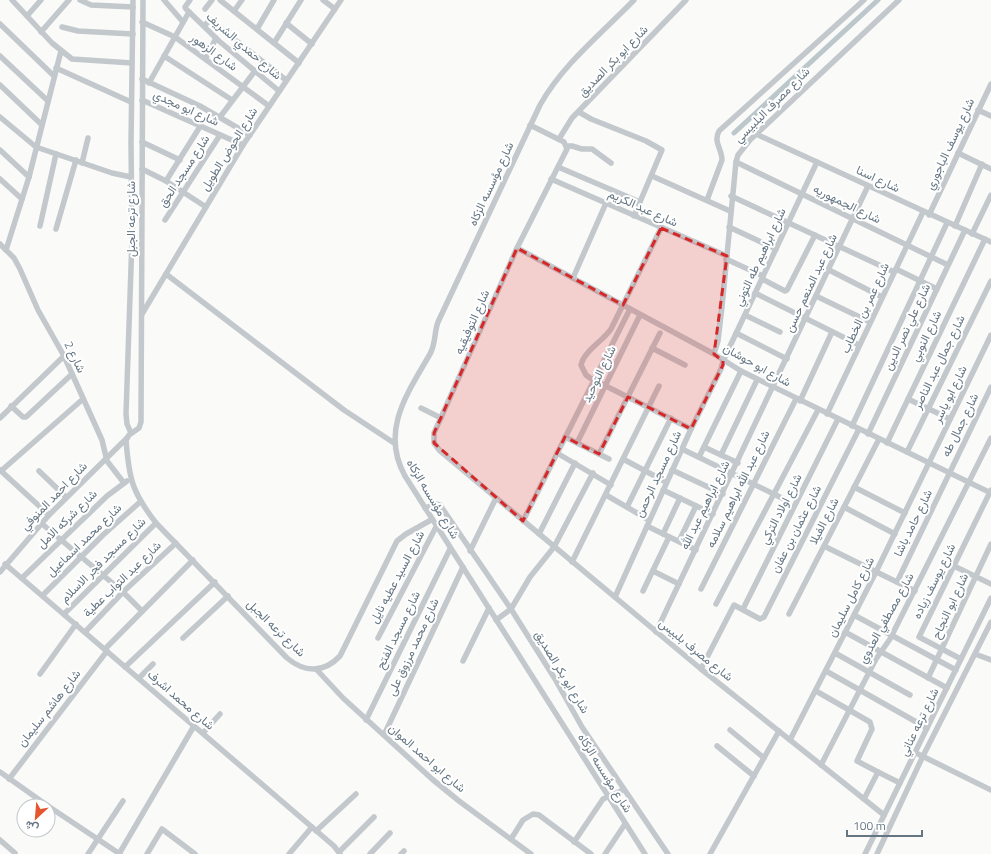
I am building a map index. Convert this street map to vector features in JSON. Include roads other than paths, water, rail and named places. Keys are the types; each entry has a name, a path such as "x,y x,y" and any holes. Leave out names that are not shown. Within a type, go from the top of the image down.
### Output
{"street":[{"path":"12,0 41,32 61,51 78,60 132,63"},
{"path":"27,16 41,0"},
{"path":"41,32 69,0"},
{"path":"80,0 90,5 133,7"},
{"name":"شارع ترعه الجبل","path":"129,435 137,430 140,425 142,314 142,142 132,63 133,0"},
{"name":"شارع ترعه الجبل","path":"143,0 142,79 137,98 131,177 132,238 126,414 129,435 128,469 140,502 156,522 296,665 306,669 317,670"},
{"path":"164,0 183,22"},
{"name":"شارع حمدي الشريف","path":"190,0 185,7 189,12 216,38 279,91"},
{"path":"205,9 212,0"},
{"path":"220,0 299,63"},
{"path":"234,11 242,0"},
{"path":"257,29 274,0"},
{"path":"274,43 301,0"},
{"path":"323,0 335,9"},
{"name":"شارع الحوض الطويل","path":"142,314 250,135 341,0"},
{"name":"شارع مؤسسه الزكاه","path":"634,0 560,76 545,97 530,125 438,322 430,354 413,385 398,418 394,443 399,466 436,527 489,608 607,797 645,854"},
{"name":"شارع ابو بكر الصديق","path":"558,139 572,118 686,0"},
{"name":"شارع مصرف البلبيسي","path":"707,200 722,160 716,142 719,131 864,0"},
{"name":"شارع مصرف البلبيسي","path":"714,354 720,326 731,196 736,162 743,148 756,134 900,0"},
{"path":"149,82 189,12"},
{"path":"204,26 210,20 286,80"},
{"name":"شارع الزهور","path":"142,22 175,37 206,58 269,106"},
{"path":"0,24 54,76"},
{"path":"286,24 312,44"},
{"path":"62,27 78,31 133,34"},
{"path":"206,58 216,38"},
{"path":"6,250 29,176 61,51"},
{"path":"0,56 48,101"},
{"path":"164,56 232,100"},
{"name":"شارع ابو مجدي","path":"56,68 137,98 244,146"},
{"path":"220,117 242,86 255,71"},
{"path":"142,79 220,117 250,135"},
{"name":"شارع يوسف الباجوري","path":"930,215 991,84"},
{"path":"0,85 42,125"},
{"path":"978,110 991,116"},
{"path":"579,112 591,119 659,148 661,153 634,216"},
{"path":"0,117 36,147 82,163 131,177"},
{"path":"530,125 558,139 567,146 592,149 611,163"},
{"path":"166,182 201,126"},
{"name":"شارع مسجد الحق","path":"165,220 220,134"},
{"name":"شارع اسنا","path":"756,134 991,242"},
{"path":"82,163 88,138"},
{"path":"142,142 180,160"},
{"name":"شارع التوفيقيه","path":"496,498 436,447 433,438 518,248 551,178 566,153 567,146"},
{"path":"0,150 29,176"},
{"path":"958,153 991,169"},
{"path":"40,226 56,154"},
{"path":"56,229 76,160"},
{"name":"شارع الجمهوريه","path":"736,162 948,265"},
{"name":"شارع ابراهيم طه التوني","path":"723,361 817,162"},
{"path":"955,226 982,164"},
{"path":"558,167 640,202"},
{"path":"142,169 206,207"},
{"path":"652,176 730,211"},
{"name":"شارع عبد الكريم","path":"551,178 726,258 787,290 816,235"},
{"path":"0,179 22,199"},
{"name":"شارع عبد المنعم حسن","path":"773,388 868,186"},
{"path":"972,234 991,195"},
{"path":"731,196 840,247 937,289"},
{"path":"573,278 606,203"},
{"name":"شارع عمر بن الخطاب","path":"827,414 923,212"},
{"path":"852,426 948,223"},
{"path":"729,227 776,249"},
{"path":"661,228 608,334 582,360 583,370 586,375 594,380 691,429"},
{"name":"شارع علي نصر الدين","path":"868,434 965,230"},
{"name":"شارع النوبي","path":"887,443 985,239"},
{"name":"شارع 2","path":"0,244 20,269 38,310 64,356 102,440 106,458 124,483"},
{"name":"شارع ابو حوشان","path":"518,248 714,354 723,361 757,380 991,492"},
{"path":"829,270 882,297"},
{"path":"166,274 344,410 394,443"},
{"name":"شارع جمال عبد الناصر","path":"907,452 991,281"},
{"path":"755,293 860,345"},
{"path":"816,296 870,322"},
{"path":"523,521 630,309"},
{"name":"شارع التوحيد","path":"577,443 640,314"},
{"path":"745,315 780,332"},
{"name":"شارع عبد الله ابراهيم سلامه","path":"701,589 832,332"},
{"path":"599,454 660,333"},
{"path":"736,334 787,359"},
{"name":"شارع ابو ياسر","path":"928,462 991,335"},
{"path":"652,348 685,365"},
{"path":"0,418 64,356"},
{"name":"شارع مسجد الرحمن","path":"615,597 666,482 721,369 723,361"},
{"path":"699,457 741,371"},
{"path":"11,406 26,417 72,374"},
{"path":"721,455 757,380"},
{"path":"572,562 659,386"},
{"name":"شارع جمال طه","path":"949,473 991,387"},
{"name":"شارع ابراهيم عبد الله","path":"656,632 724,494 773,388"},
{"path":"48,515 1,470 83,398"},
{"path":"908,399 950,419"},
{"path":"421,408 441,418"},
{"path":"716,604 818,410"},
{"path":"627,507 670,418"},
{"name":"شارع اولاد التركي","path":"743,609 838,419"},
{"name":"شارع عثمان بن عفان","path":"743,609 760,619 764,617 859,429"},
{"name":"شارع احمد المنوفي","path":"0,572 48,515 129,435"},
{"path":"565,436 609,459"},
{"name":"شارع مصطفي العدوي","path":"821,765 869,672 892,635 915,591 991,438"},
{"name":"شارع الفيلا","path":"789,614 879,439"},
{"path":"704,447 738,463"},
{"path":"682,448 786,500"},
{"path":"557,453 611,485"},
{"path":"623,459 666,482"},
{"name":"شارع كامل سليمان","path":"790,740 876,572 928,462"},
{"path":"539,534 575,463"},
{"path":"672,470 724,494"},
{"path":"39,471 66,498"},
{"path":"496,620 512,609 530,577 554,547 593,473"},
{"name":"شارع حامد باشا","path":"897,582 949,473"},
{"name":"شارع شركه الامل","path":"22,578 107,496 124,483 131,480"},
{"path":"854,487 905,513"},
{"path":"663,490 713,514"},
{"name":"شارع يوسف زياده","path":"961,659 919,637 991,492"},
{"path":"606,495 649,520"},
{"path":"470,551 496,498"},
{"name":"شارع مصرف بلبيس","path":"496,498 656,632 884,815"},
{"path":"663,534 680,498"},
{"name":"شارع محمد اسماعيل","path":"43,595 140,502"},
{"name":"شارع ابو بكر الصديق","path":"426,510 436,504 440,505 470,551 512,609 555,679 582,727 623,790 668,854"},
{"path":"679,542 696,506"},
{"path":"844,507 894,534"},
{"path":"317,670 333,663 340,656 397,541 406,534 432,520"},
{"name":"شارع مسجد فجر الاسلام","path":"64,614 156,522"},
{"path":"41,523 101,576 123,592 142,611"},
{"path":"647,526 696,550"},
{"name":"شارع السيد عطيه نايل","path":"378,638 436,527"},
{"path":"643,591 669,536"},
{"name":"شارع عبد التواب عطية","path":"85,632 123,592 176,543"},
{"name":"شارع ابو النجاح","path":"928,678 991,544"},
{"path":"824,546 915,591"},
{"name":"شارع مسجد الفتح","path":"366,720 450,549"},
{"name":"شارع هاشم سليمان","path":"9,779 106,650 142,611 193,560"},
{"name":"شارع محمد اشرف","path":"6,564 314,829 339,853"},
{"path":"954,566 991,584"},
{"name":"شارع محمد مرزوق على","path":"384,735 463,567"},
{"path":"653,571 679,584"},
{"path":"126,667 215,582"},
{"path":"183,638 228,596"},
{"name":"شارع ترعه عناني","path":"865,854 991,598"},
{"path":"701,668 733,605 743,609"},
{"path":"463,660 489,608"},
{"path":"854,614 956,670"},
{"name":"شارع ترعه عناني","path":"877,854 923,756 991,622"},
{"path":"40,674 76,624"},
{"path":"845,632 947,688"},
{"path":"835,653 910,695"},
{"path":"975,654 991,660"},
{"path":"139,678 153,664"},
{"name":"شارع ابو احمد الموان","path":"317,670 366,720 459,801 531,854"},
{"path":"826,671 927,728"},
{"path":"816,691 869,720 872,726 857,761 900,783"},
{"path":"203,734 220,714"},
{"path":"56,811 120,854 194,726"},
{"path":"730,730 764,758"},
{"path":"710,854 779,731"},
{"path":"717,746 754,776"},
{"path":"916,753 991,790"},
{"path":"0,772 36,798"},
{"path":"864,798 878,772"},
{"path":"574,842 600,803 607,797 623,790"},
{"path":"289,854 314,829 356,794"},
{"path":"88,854 123,801"},
{"path":"511,839 523,820 533,814 538,815 591,854"},
{"path":"339,853 374,817"},
{"path":"604,854 625,824"},
{"path":"147,854 162,829 195,854"},
{"path":"370,854 390,833"},
{"path":"0,840 15,853"}],"waterway":[{"path":"734,133 878,0"}]}
